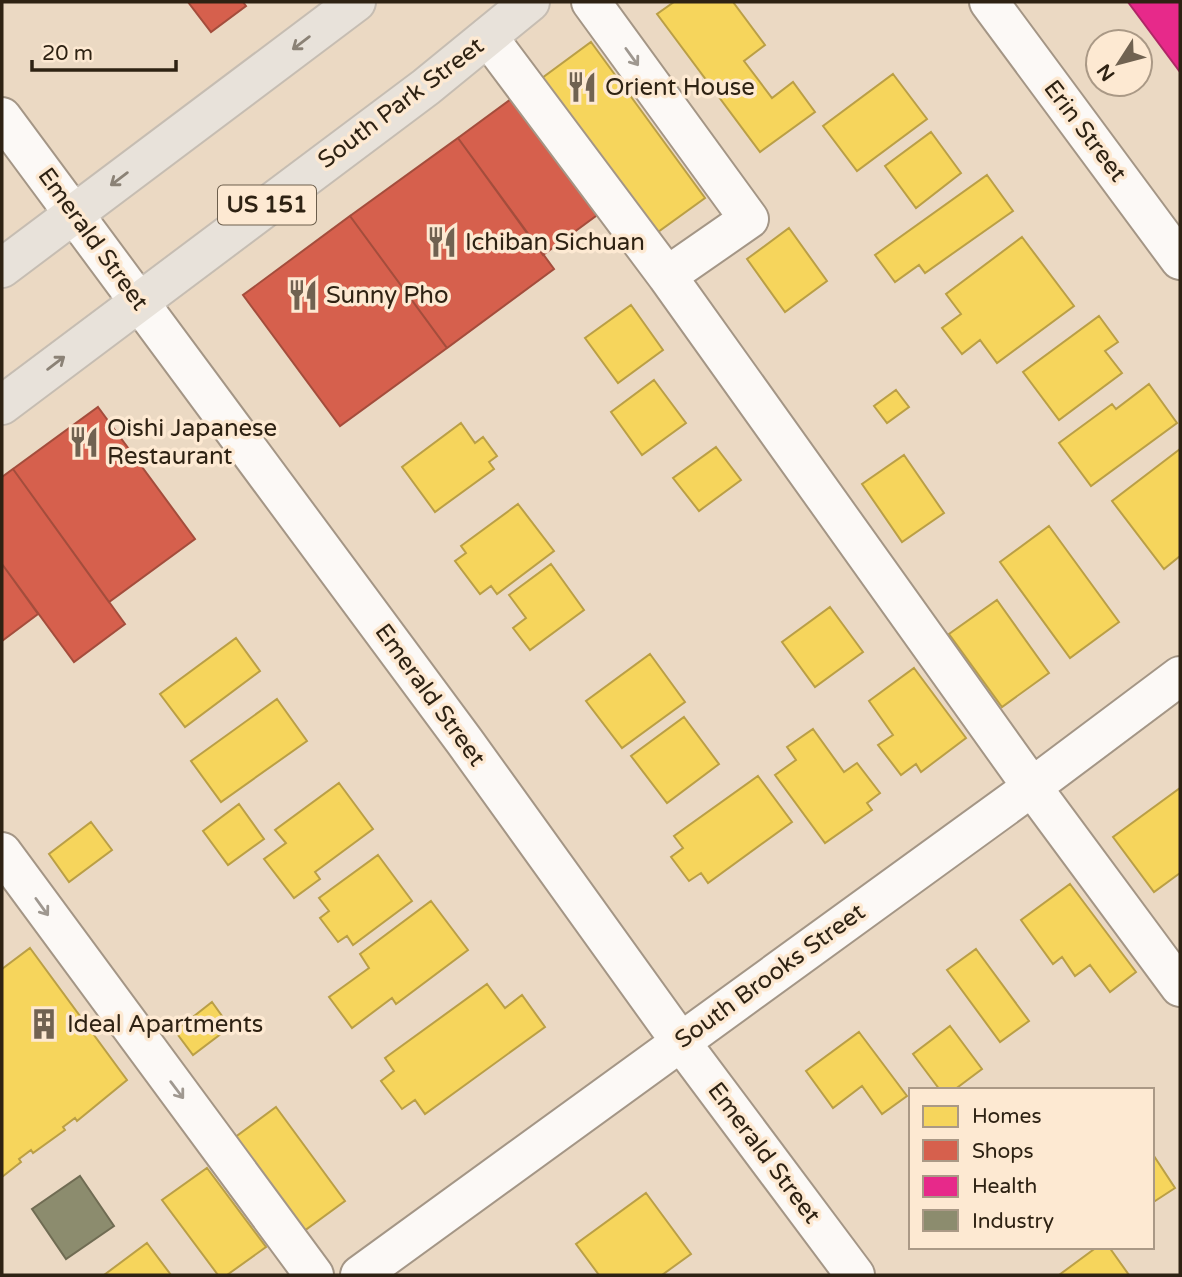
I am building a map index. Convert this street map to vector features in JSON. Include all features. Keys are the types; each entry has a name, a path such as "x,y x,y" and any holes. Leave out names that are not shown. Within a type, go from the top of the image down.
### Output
{"main road":[{"path":"2,268 356,2"},
{"name":"South Park Street","path":"2,405 426,87 530,2"}],"street":[{"path":"592,2 749,219 667,276"},
{"name":"Erin Street","path":"989,2 1180,260"},
{"path":"488,37 667,276 1032,787 1180,987"},
{"name":"Emerald Street","path":"2,117 465,742 680,1041 855,1275"},
{"name":"South Brooks Street","path":"360,1275 1032,787 1180,676"},
{"path":"2,852 314,1275"}],"building: Homes":[{"path":"674,2 733,2 765,45 744,61 772,98 793,82 815,112 760,152 657,14"},
{"path":"591,42 705,198 651,237 538,81"},
{"path":"893,74 927,119 857,171 823,126"},
{"path":"931,132 961,173 916,208 885,166"},
{"path":"987,175 1013,211 925,273 919,265 895,282 875,255"},
{"path":"789,228 827,281 785,312 747,259"},
{"path":"1022,237 1074,306 997,363 980,340 962,354 942,328 961,314 946,294"},
{"path":"631,305 663,350 618,383 585,338"},
{"path":"1099,316 1118,342 1105,351 1122,373 1059,420 1023,372"},
{"path":"654,380 686,423 642,455 611,412"},
{"path":"1149,384 1177,423 1091,486 1059,443 1112,404 1116,409"},
{"path":"896,390 909,407 887,423 874,406"},
{"path":"461,423 475,443 483,437 497,456 489,462 494,469 435,512 402,467"},
{"path":"716,447 741,480 699,511 673,478"},
{"path":"1180,449 1180,556 1164,569 1112,501"},
{"path":"904,455 944,513 902,542 862,484"},
{"path":"518,504 554,551 497,594 491,586 480,594 455,561 466,553 461,546"},
{"path":"1049,526 1119,622 1070,658 1000,562"},
{"path":"551,564 584,610 530,650 513,628 526,618 509,595"},
{"path":"997,600 1049,673 1002,707 949,634"},
{"path":"830,607 863,652 815,687 782,642"},
{"path":"236,638 260,671 185,727 160,694"},
{"path":"650,654 685,702 622,748 586,701"},
{"path":"914,668 966,738 921,772 916,764 901,775 878,745 893,735 869,701"},
{"path":"277,699 307,741 221,802 191,761"},
{"path":"684,717 719,764 667,803 631,756"},
{"path":"813,729 844,772 857,763 880,793 867,803 872,810 825,843 775,775 796,760 787,747"},
{"path":"758,776 792,822 708,883 701,873 689,881 671,857 683,848 674,836"},
{"path":"339,783 373,829 315,872 320,879 294,898 264,859 286,843 275,830"},
{"path":"1180,788 1180,873 1154,892 1113,837"},
{"path":"239,804 264,839 228,865 203,831"},
{"path":"91,822 112,850 69,882 49,854"},
{"path":"378,855 412,901 353,945 347,936 338,942 320,918 329,911 319,898"},
{"path":"1070,884 1136,972 1110,992 1090,965 1075,976 1062,957 1053,964 1021,920"},
{"path":"431,901 468,950 396,1004 392,998 352,1028 329,997 369,968 360,954"},
{"name":"Ideal Apartments","path":"30,948 127,1080 77,1121 75,1118 63,1127 65,1130 33,1153 31,1150 19,1159 21,1162 2,1177 2,969"},
{"path":"976,949 1029,1021 1000,1042 947,970"},
{"path":"487,984 505,1008 522,995 545,1027 425,1114 415,1100 402,1109 381,1081 394,1071 385,1058"},
{"path":"212,1002 230,1027 193,1055 175,1031"},
{"path":"950,1026 982,1069 957,1088 938,1088 913,1054"},
{"path":"859,1032 907,1096 882,1114 862,1086 833,1108 806,1071"},
{"path":"276,1107 345,1201 304,1231 234,1138"},
{"path":"1154,1156 1175,1188 1154,1202"},
{"path":"207,1168 266,1247 227,1275 218,1275 162,1200"},
{"path":"646,1193 691,1254 662,1275 599,1275 576,1244"},
{"path":"147,1243 171,1275 104,1275"},
{"path":"1094,1249 1110,1249 1129,1275 1059,1275"}],"building: Shops":[{"path":"188,2 243,2 246,6 211,32"},
{"path":"515,96 600,213 543,255 458,138"},
{"path":"458,138 554,269 447,348 350,216"},
{"path":"350,216 447,348 340,426 243,295"},
{"path":"98,407 195,539 109,602 13,469"},
{"path":"13,469 125,624 74,662 2,564 2,477"},
{"path":"2,564 38,614 2,641"}],"building: Health":[{"path":"1128,2 1180,2 1180,72 1154,37 1154,28 1147,28"}],"building: Industry":[{"path":"80,1176 114,1226 66,1259 32,1209"}],"place":[{"name":"Orient House","path":"582,87"},
{"name":"Ichiban Sichuan","path":"442,242"},
{"name":"Sunny Pho","path":"303,295"},
{"name":"Oishi Japanese Restaurant","path":"84,442"},
{"name":"Ideal Apartments","path":"44,1024"}]}
